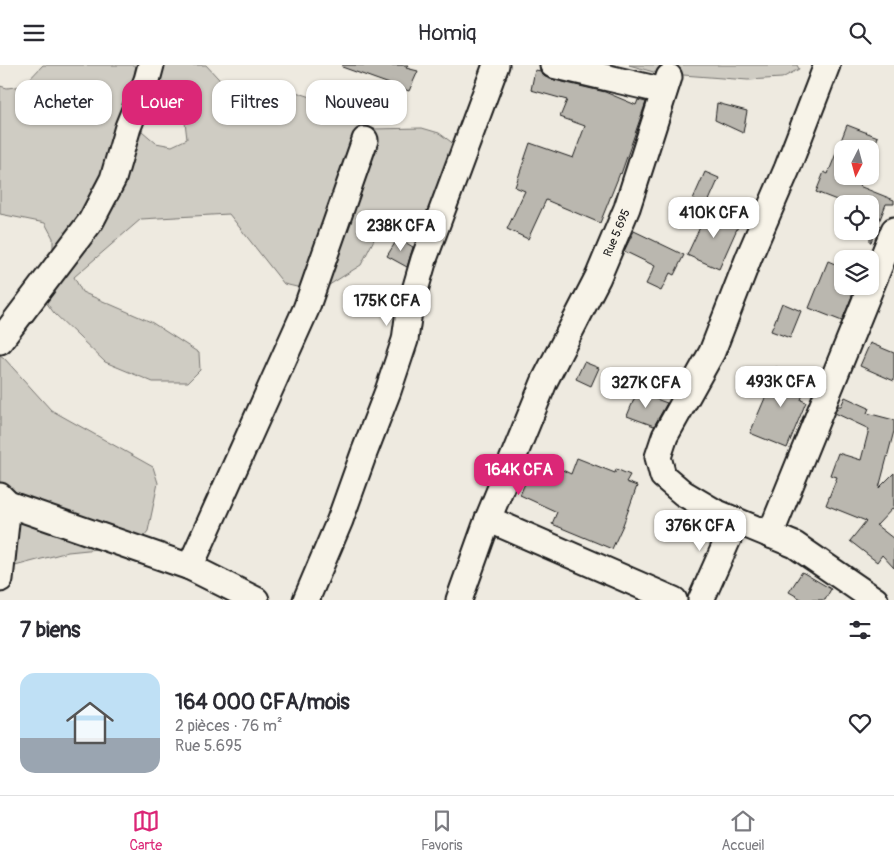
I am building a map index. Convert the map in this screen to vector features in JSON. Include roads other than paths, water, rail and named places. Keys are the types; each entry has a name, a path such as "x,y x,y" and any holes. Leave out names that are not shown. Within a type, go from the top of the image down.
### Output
{"street":[{"path":"0,341 92,221 113,179 128,127 151,65"},
{"path":"306,600 340,520 388,391 405,341 410,311 424,259 496,65"},
{"name":"Rue 5.695","path":"459,600 488,519 545,380 598,277 626,208 666,84 553,65"},
{"path":"828,65 712,352 665,436 658,457 663,477 683,493 715,513 795,545 875,600"},
{"path":"190,567 306,309 365,141"},
{"path":"770,535 894,230"},
{"path":"0,579 4,501 190,567 256,600"},
{"path":"488,519 674,600"},
{"path":"701,600 736,521"}]}
